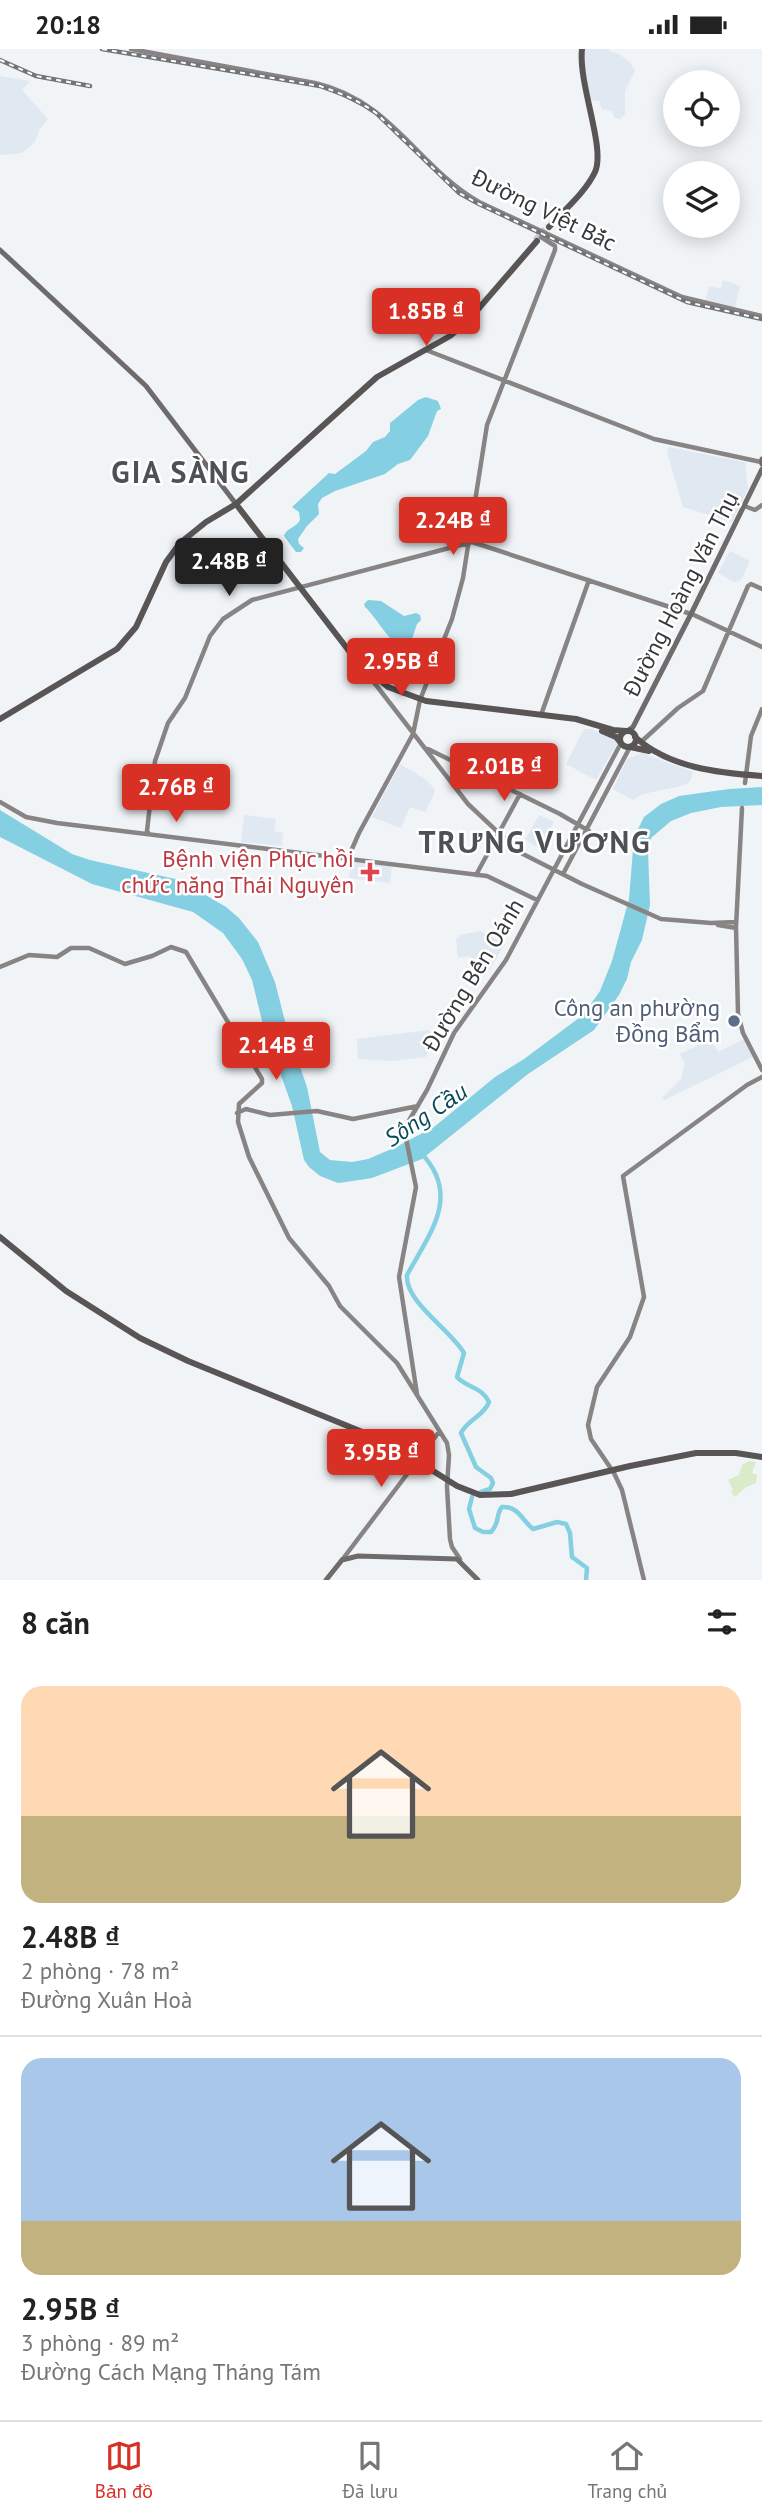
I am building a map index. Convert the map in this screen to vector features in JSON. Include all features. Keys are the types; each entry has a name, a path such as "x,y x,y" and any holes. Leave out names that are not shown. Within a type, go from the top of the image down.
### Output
{"highway":[{"path":"0,718 120,646 137,624 170,555 195,530 234,504 377,377 444,339 467,322 565,208 588,179 597,162 582,76 581,49"},
{"path":"234,504 361,665 382,687"},
{"path":"298,586 355,661 382,687 419,701 578,723 611,735 630,747 644,749 709,774 749,776"},
{"path":"419,701 576,719 633,735 648,748 700,769 749,776"},
{"path":"621,743 620,736 633,735"},
{"path":"630,747 635,741 633,735"},
{"path":"0,1239 65,1294 110,1323 223,1378 372,1438 418,1461 474,1496 502,1498 613,1471 697,1456 762,1458"}],"main road":[{"path":"0,251 141,381 234,504"},
{"name":"Đường Hoàng Văn Thụ","path":"736,526 747,507 762,464"},
{"name":"Đường Hoàng Văn Thụ","path":"633,735 633,727 762,475"},
{"path":"326,1580 342,1560 358,1556 460,1559 478,1580"}],"street":[{"name":"Đường Việt Bắc","path":"131,49 315,83 343,91 382,115 462,191 485,205 532,223 542,234 682,297 762,316"},
{"path":"485,205 488,198"},
{"path":"348,858 413,734 419,701 452,619 463,578 486,432 555,246 542,234 521,258"},
{"path":"444,339 439,350 444,357"},
{"path":"425,349 654,439 762,464"},
{"path":"747,507 755,510 762,505"},
{"path":"149,834 147,831 157,751 168,723 186,698 210,636 223,619 252,600 468,542 692,615 762,647"},
{"path":"541,715 589,580"},
{"path":"633,735 703,691 750,584 762,589"},
{"path":"382,687 455,790 479,817 517,849 582,884 661,919 736,925"},
{"path":"749,776 753,736 762,711"},
{"name":"Đường Bến Oánh","path":"417,1394 399,1270 416,1187 404,1128 418,1106 454,1033 506,960 621,743"},
{"path":"563,874 630,747"},
{"path":"425,748 586,830"},
{"path":"611,764 618,767"},
{"path":"476,874 520,795"},
{"path":"590,801 598,806"},
{"path":"0,802 28,818 476,874 493,878 537,900"},
{"path":"644,1580 627,1507 613,1471 591,1439 588,1419 597,1387 630,1337 643,1305 645,1292 623,1176 760,1078 761,1068 743,1033 738,1014 736,925 742,808"},
{"path":"0,967 29,955 57,957 71,948 89,948 125,964 171,947 187,952 262,1079 263,1083 239,1104 237,1113 240,1131 249,1157 293,1244 325,1281 340,1305 397,1363 449,1450 447,1480 451,1543 460,1559"},
{"path":"237,1113 246,1109 267,1115 313,1112 356,1118 418,1106"},
{"path":"342,1560 439,1432"}],"shaded area":[{"path":"584,49 610,49 609,51 619,54 631,63 635,71 625,91 625,114 620,119 614,117 612,111 602,109 599,101 589,100 582,63"},
{"path":"0,76 30,81 22,90 48,119 39,130 35,142 22,153 0,155"},
{"path":"723,280 740,286 735,307 705,301 709,286 721,289"},
{"path":"668,447 745,462 748,489 732,522 683,507 667,452"},
{"path":"730,551 750,561 741,580 734,582 718,573"},
{"path":"584,729 614,737 617,744 596,780 566,764"},
{"path":"642,753 693,772 690,782 643,794 633,800 613,789 627,759"},
{"path":"400,764 425,779 435,792 425,812 410,807 401,828 372,817"},
{"path":"244,815 276,819 274,831 283,833 282,846 241,842"},
{"path":"539,815 554,822 541,849 525,840"},
{"name":"Bệnh viện Phục hồi chức năng Thái Nguyên","path":"351,861 392,866 390,883 349,878"},
{"path":"480,931 505,944 486,972 480,963 468,956 458,958 456,939 460,935"},
{"path":"430,1030 432,1039 426,1057 393,1061 358,1059 357,1039"},
{"path":"711,1039 718,1052 744,1039 753,1057 664,1100 662,1098 681,1079 685,1063 680,1054"}],"green space":[{"path":"514,751 536,762 537,767 533,774 528,776 506,765 505,756"},
{"path":"749,1461 756,1462 752,1473 757,1475 756,1483 746,1487 735,1497 728,1480 739,1475 742,1465"}],"water":[{"path":"426,397 438,401 441,409 437,411 428,436 410,460 398,464 385,474 322,498 318,504 319,514 298,539 304,548 301,552 296,552 284,536 300,520 299,512 292,507 329,473 335,474 366,451 373,442 385,437 390,431 390,423 418,400"},
{"path":"368,600 381,601 404,616 416,613 420,615 421,620 410,645 404,648 388,636 365,607 364,604"},
{"name":"Sông Cầu","path":"762,787 762,805 721,807 691,813 671,821 651,838 648,851 650,905 642,940 619,995 594,1030 528,1074 422,1159 372,1178 338,1183 320,1176 304,1160 292,1106 263,1025 252,980 242,959 223,933 193,912 92,884 0,837 0,810 72,854 180,880 226,907 239,918 258,942 275,982 287,1029 307,1087 320,1152 330,1160 352,1162 368,1159 434,1127 495,1077 583,1015 600,991 612,961 629,899 634,837 644,817 661,804 679,796"}],"waterway":[{"path":"422,1154 439,1185 440,1200 432,1229 407,1275 408,1285 420,1305 464,1353 457,1377 482,1393 489,1402 461,1433 476,1467 491,1478 493,1483 490,1489 481,1492"},
{"path":"472,1497 469,1509 475,1528 483,1532 491,1532 502,1507 516,1511 533,1529 557,1522 566,1524 570,1533 572,1557 587,1568 586,1580"}],"tunnel":[{"path":"535,240 548,226"}],"railway":[{"path":"102,49 320,86 342,94 376,113 459,193 479,204 687,302 762,319"},
{"path":"0,60 36,76 90,86"}],"place":[{"name":"Bệnh viện Phục hồi chức năng Thái Nguyên","path":"370,872"},
{"name":"Công an phường Đồng Bẩm","path":"734,1021"}],"district":[{"name":"GIA SÀNG","path":"181,473"},
{"name":"TRƯNG VƯƠNG","path":"535,843"}]}
